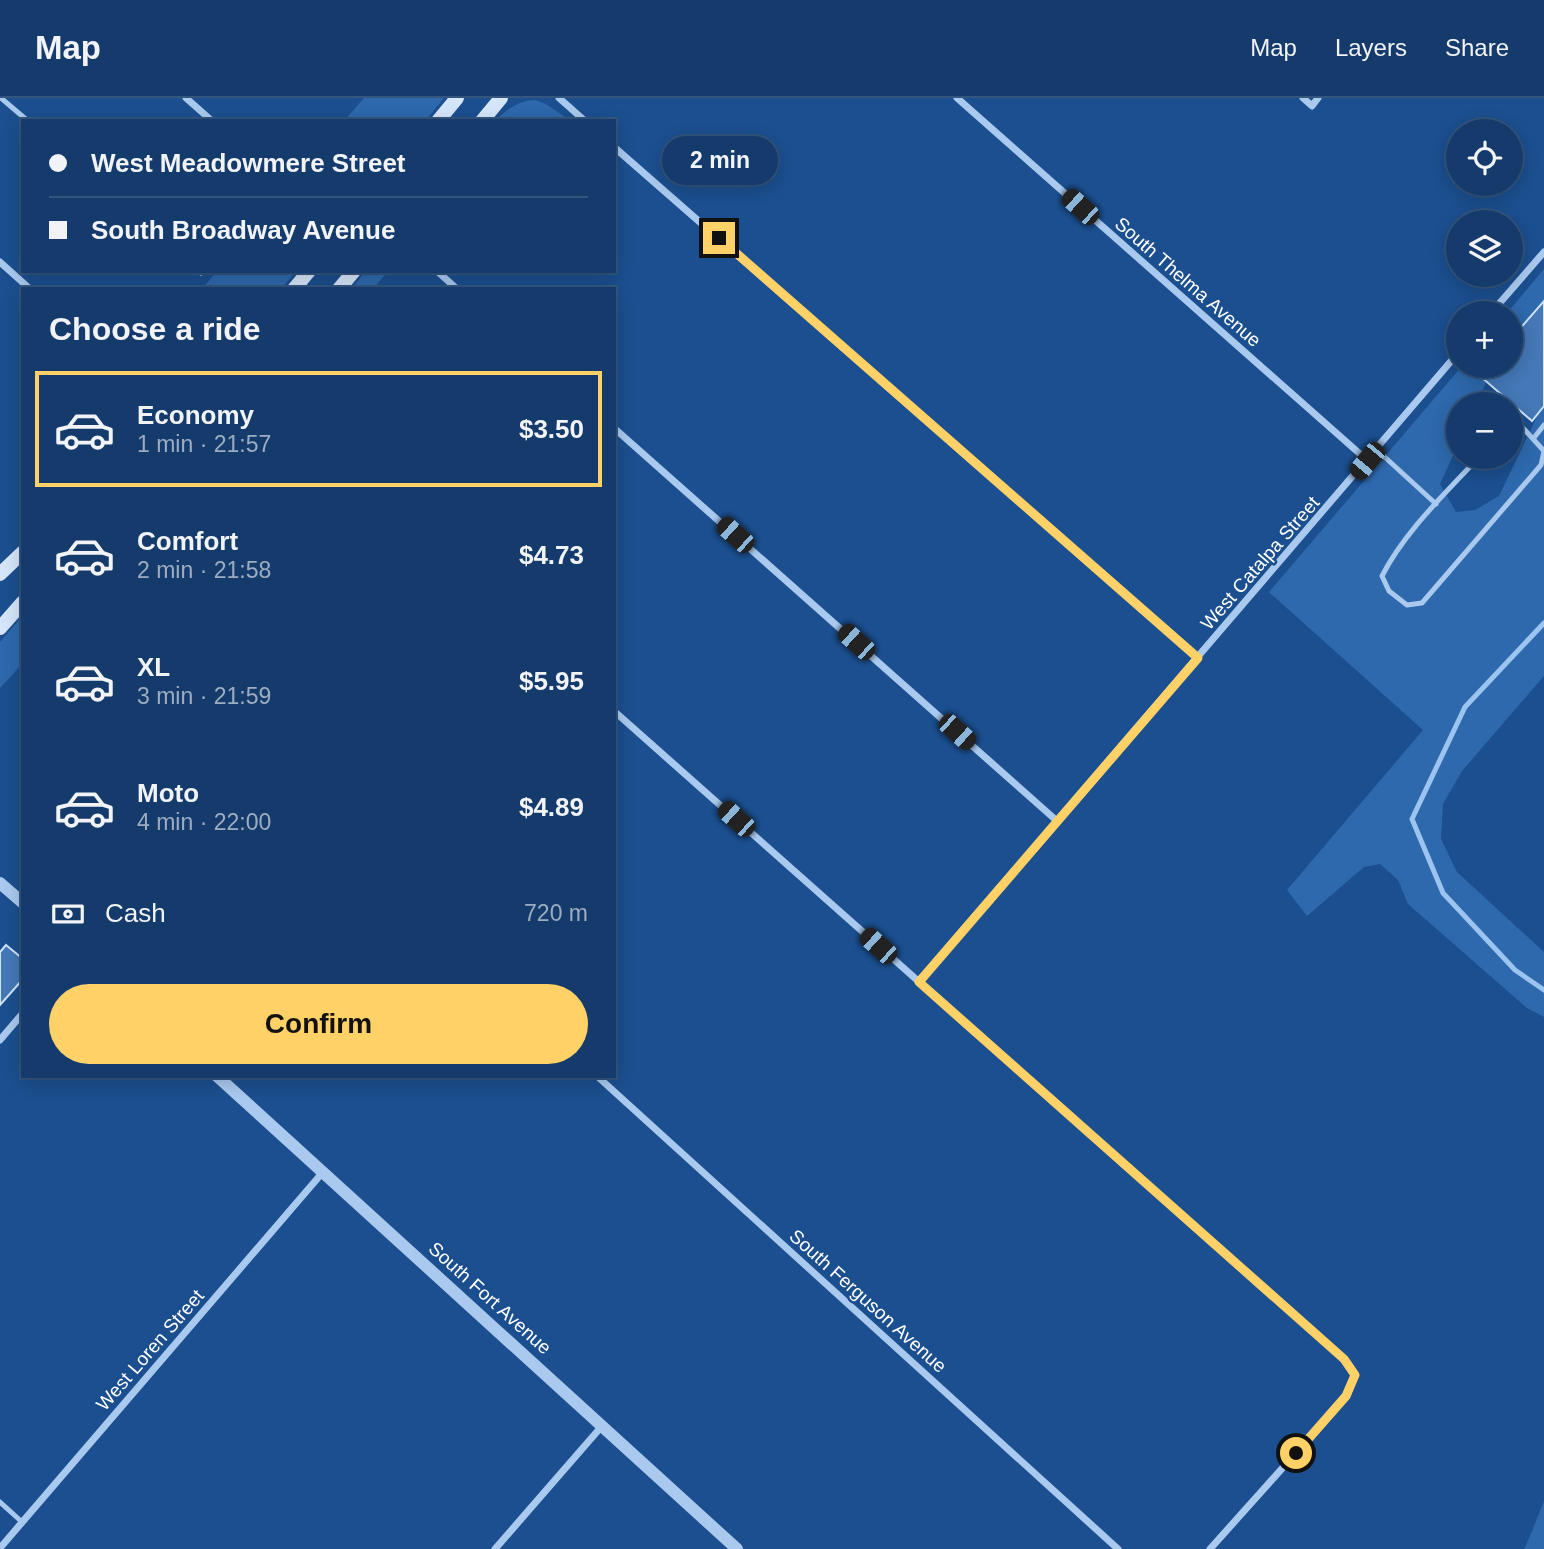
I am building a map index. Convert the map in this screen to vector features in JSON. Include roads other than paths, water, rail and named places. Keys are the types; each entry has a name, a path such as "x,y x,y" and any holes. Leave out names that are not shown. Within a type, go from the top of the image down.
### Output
{"main road":[{"path":"440,119 457,98"},
{"path":"484,119 501,98"},
{"path":"296,287 307,273"},
{"path":"341,287 352,273"},
{"path":"0,574 21,554"},
{"path":"0,628 21,603"}],"street":[{"path":"186,98 210,119"},
{"path":"559,98 583,119"},
{"name":"South Thelma Avenue","path":"957,98 1367,461"},
{"path":"1303,98 1312,106 1318,98"},
{"path":"616,148 1198,658"},
{"path":"1501,301 1544,252"},
{"path":"0,262 28,287"},
{"path":"439,273 455,287"},
{"name":"West Catalpa Street","path":"919,982 1446,367"},
{"path":"616,430 1058,821"},
{"path":"616,713 1344,1359 1355,1375 1346,1396 1210,1549"},
{"path":"2,889 21,902"},
{"path":"0,1040 21,1015"},
{"name":"South Fort Avenue","path":"219,1078 737,1549"},
{"name":"South Ferguson Avenue","path":"599,1078 1118,1549"},
{"name":"West Loren Street","path":"0,1548 323,1172"},
{"path":"495,1549 602,1426"}],"lane":[{"path":"1,98 26,119"},
{"path":"1533,439 1544,425"},
{"path":"1468,469 1391,558 1382,576 1389,591 1407,605 1422,603 1541,465 1544,451 1523,428"},
{"path":"1377,450 1436,504"},
{"path":"0,1502 22,1522"}],"waterway":[{"path":"1544,623 1465,707 1412,819 1443,893 1515,970 1544,990"}]}
